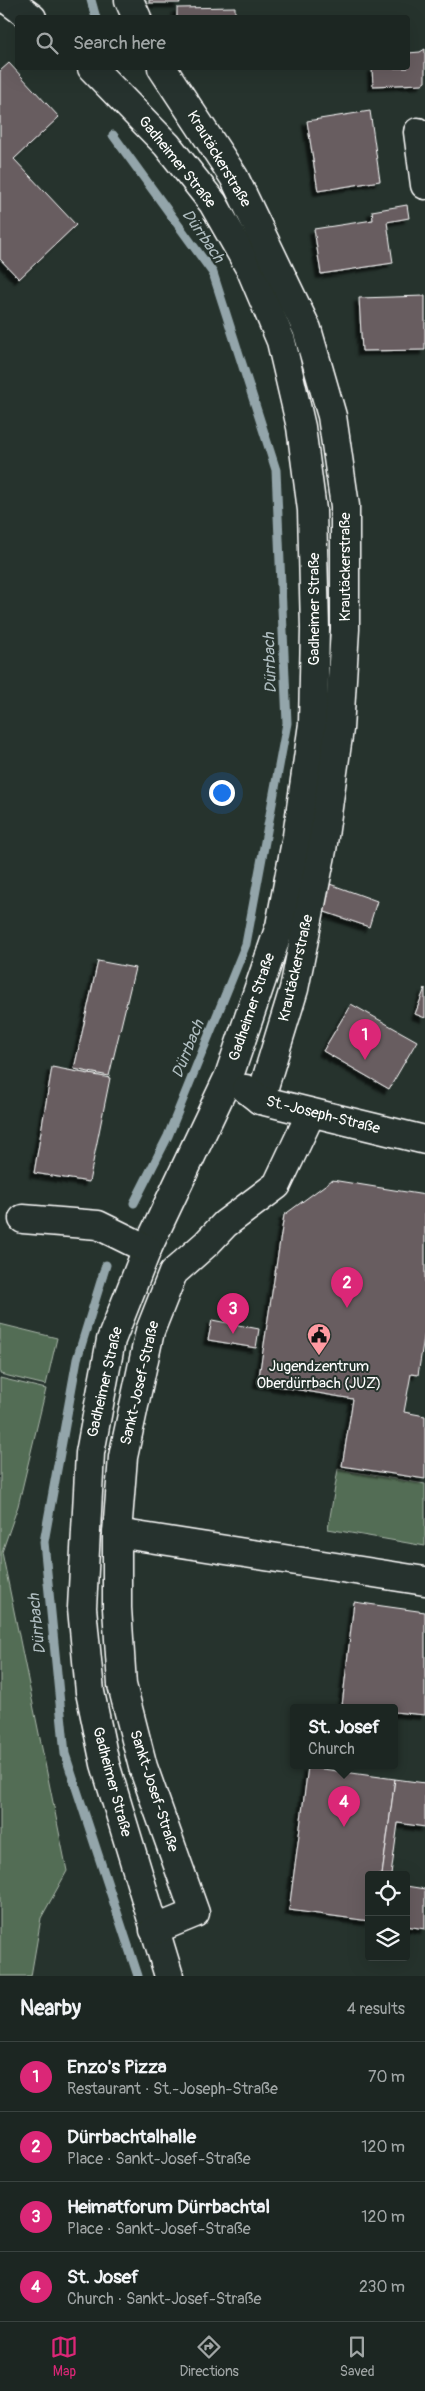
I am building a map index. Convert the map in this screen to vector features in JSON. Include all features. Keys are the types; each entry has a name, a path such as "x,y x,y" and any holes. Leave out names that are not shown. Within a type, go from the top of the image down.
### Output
{"street":[{"path":"8,0 28,15"},
{"path":"129,0 136,15"},
{"name":"Gadheimer Straße","path":"94,70 167,145 213,203 251,270 281,341 303,436 312,510 315,628 313,724 297,836 280,926 229,1076 147,1249 111,1340 90,1453 82,1608 90,1692 105,1764 169,1976"},
{"name":"Krautäckerstraße","path":"163,70 234,177 307,329 332,416 345,506 345,629 340,729 322,850 294,989 260,1100"},
{"path":"418,132 425,185"},
{"name":"St.-Joseph-Straße","path":"229,1076 260,1100 425,1140"},
{"name":"Sankt-Josef-Straße","path":"154,1930 195,1913 143,1767 122,1685 117,1608 117,1533 123,1457 150,1331 173,1273 225,1224 277,1186 311,1113"},
{"path":"23,1219 98,1225 147,1249"},
{"path":"117,1533 425,1581"}],"green space":[{"path":"0,1324 57,1338 46,1385 0,1374"},
{"path":"0,1378 46,1389 18,1506 2,1552 67,1871 41,1918 31,1976 0,1976"},
{"path":"338,1469 425,1484 425,1546 328,1529"}],"building":[{"path":"149,0 179,0 180,3 149,3"},
{"path":"235,7 235,15 177,15 177,8"},
{"path":"425,49 425,82 422,84 373,86 372,70 410,70 410,53 420,52"},
{"path":"9,63 59,117 14,159 76,225 19,279 0,259 0,71"},
{"path":"370,111 380,181 318,191 307,121"},
{"path":"407,205 409,218 387,222 393,263 321,274 314,229 373,220 372,211"},
{"path":"425,296 425,350 362,351 359,298"},
{"path":"327,883 377,901 369,927 319,910"},
{"path":"98,961 135,968 109,1076 74,1069"},
{"path":"425,988 425,1018 415,1014"},
{"path":"351,1004 417,1041 389,1089 323,1051"},
{"path":"52,1067 110,1078 89,1182 34,1173"},
{"path":"332,1180 425,1195 425,1331 418,1375 411,1374 404,1412 425,1416 425,1479 342,1466 353,1399 258,1383 284,1215"},
{"path":"212,1320 259,1329 256,1348 208,1340"},
{"path":"354,1602 425,1612 425,1715 398,1712 398,1704 342,1704"},
{"path":"308,1769 322,1769 395,1779 383,1871 365,1871 365,1920 289,1910"},
{"path":"395,1779 425,1783 425,1827 398,1823 392,1871 383,1871"},
{"path":"410,1887 425,1889 425,1929 410,1927"}],"waterway":[{"name":"Dürrbach","path":"91,0 95,15"},
{"name":"Dürrbach","path":"113,135 213,273 276,470 287,723 246,944 168,1136 134,1203"},
{"name":"Dürrbach","path":"106,1265 77,1359 44,1542 65,1754 138,1976"}],"place":[{"name":"Enzo's Pizza","path":"365,1060"},
{"name":"Dürrbachtalhalle","path":"347,1308"},
{"name":"Heimatforum Dürrbachtal","path":"233,1334"},
{"name":"Jugendzentrum Oberdürrbach (JUZ)","path":"319,1356"},
{"name":"St. Josef","path":"344,1827"}]}
